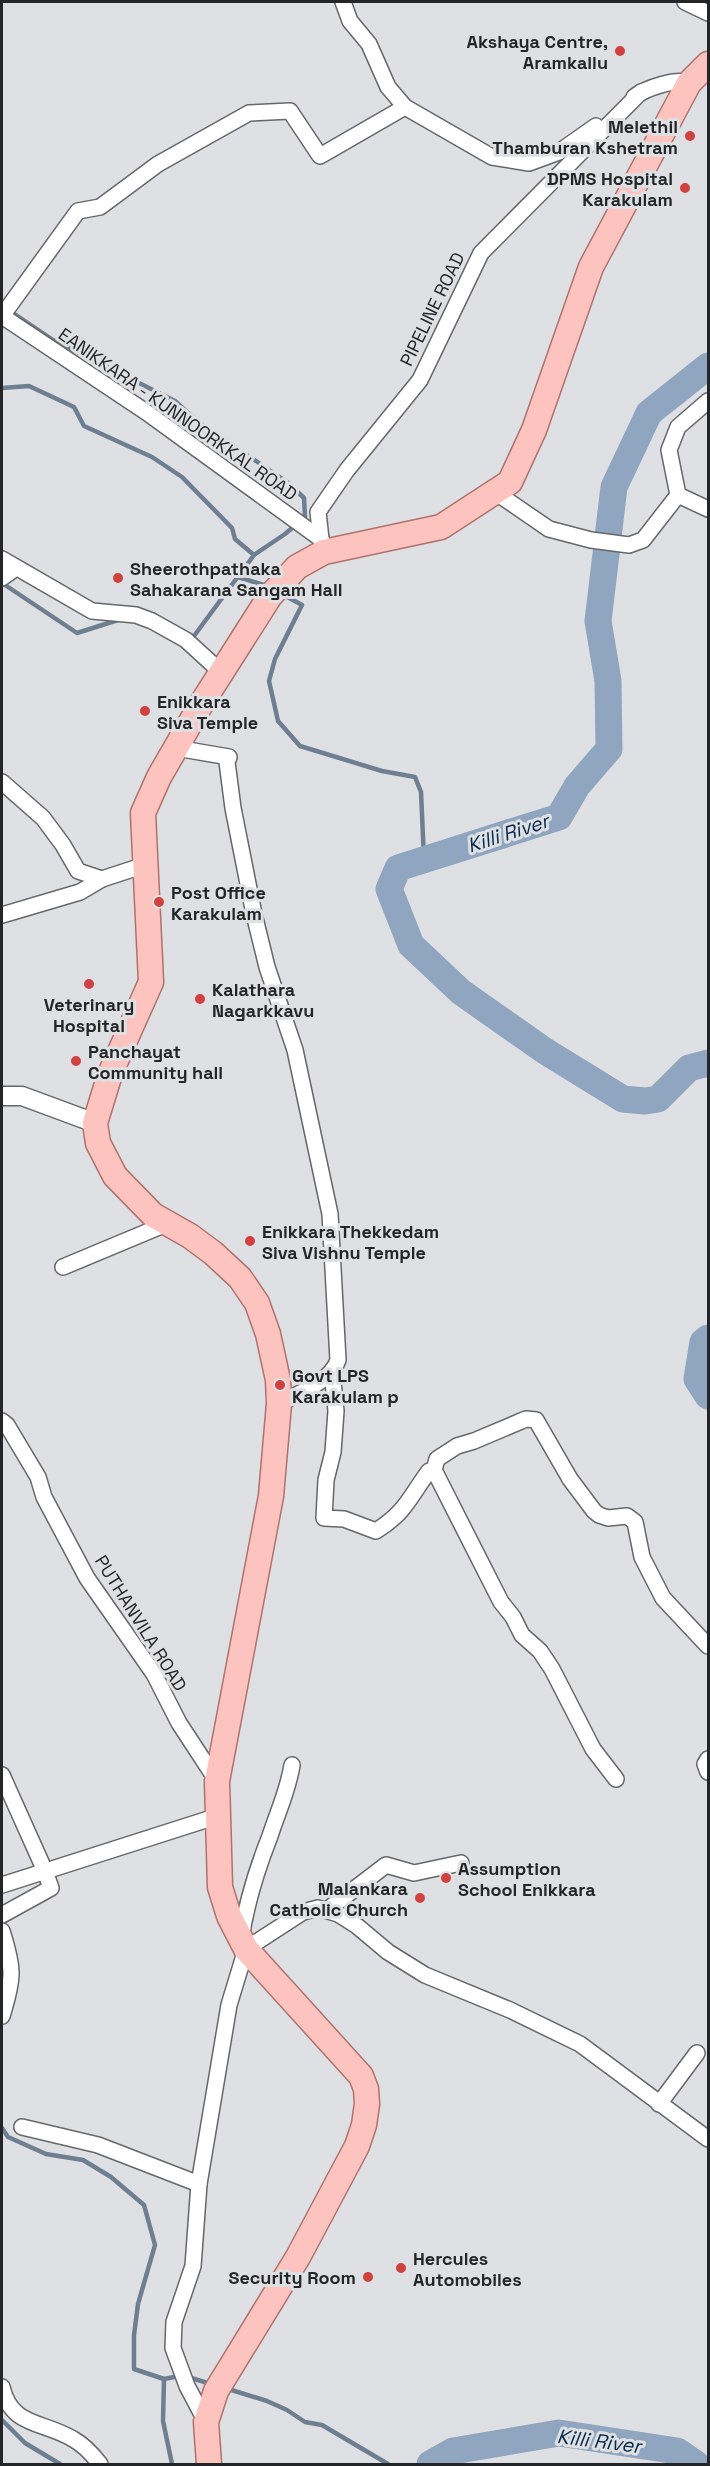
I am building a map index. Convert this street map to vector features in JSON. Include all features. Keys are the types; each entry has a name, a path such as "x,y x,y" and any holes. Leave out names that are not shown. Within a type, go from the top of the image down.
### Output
{"main road":[{"path":"209,2464 206,2422 219,2386 298,2257 357,2146 364,2125 367,2104 366,2089 361,2076 243,1944 220,1887 217,1781 271,1496 279,1404 278,1380 268,1334 257,1303 240,1278 190,1236 153,1215 115,1176 98,1143 95,1123 120,1048 151,982 143,813 176,748 222,673 275,589 297,567 322,545 441,526 510,482 534,430 591,267 689,83 708,64"}],"street":[{"path":"343,2 351,21 369,44 388,87 405,107 492,157 530,163 559,152 641,92 682,81 689,83"},
{"path":"685,2 708,14"},
{"name":"PIPELINE ROAD","path":"322,545 318,512 347,470 420,380 481,253 641,92"},
{"path":"2,316 78,211 100,207 158,164 249,113 290,111 320,156 405,107"},
{"name":"EANIKKARA - KUNNOORKKAL ROAD","path":"2,316 146,412 290,516 322,545"},
{"path":"495,492 549,529 615,545 629,545 644,540 678,495 669,450 678,428 708,401"},
{"path":"678,495 708,509"},
{"path":"2,559 92,611 136,615 152,621 186,640 222,673"},
{"path":"2,578 16,568"},
{"path":"176,748 229,757 233,808 254,914 267,967 295,1050 330,1214 338,1360 326,1377 279,1404"},
{"path":"2,782 43,818 63,845 78,871 102,879"},
{"path":"2,915 80,892 102,879 145,866"},
{"path":"2,1096 22,1096 95,1123"},
{"path":"63,1267 166,1224"},
{"path":"332,1371 336,1411 333,1452 326,1480 324,1518 344,1519 376,1531 395,1519 429,1471 434,1470"},
{"path":"616,1779 593,1749 552,1669 540,1651 522,1635 513,1617 501,1602 434,1470 437,1459 457,1446 526,1419 536,1420 570,1479 594,1510 599,1515 608,1518 627,1516 635,1522 642,1557 663,1598 708,1646"},
{"name":"PUTHANVILA ROAD","path":"2,1421 7,1425 38,1477 44,1497 87,1578 154,1674 179,1723 217,1781"},
{"path":"708,1760 705,1764 708,1772"},
{"path":"206,2422 187,2386 173,2348 174,2322 193,2266 199,2184 229,2005 261,1860 288,1789 291,1765"},
{"path":"2,1915 51,1888 3,1783"},
{"path":"2,1885 218,1816"},
{"path":"327,1910 386,1865 406,1873 414,1873 461,1863"},
{"path":"243,1944 303,1912 318,1908 327,1910 349,1920 388,1952 425,1975 510,2010 580,2044 708,2139"},
{"path":"2,1931 12,1962 12,1980 4,1994 2,2016"},
{"path":"659,2104 697,2053"},
{"path":"22,2127 98,2145 199,2184"},
{"path":"2,2387 7,2404 20,2417 73,2439 90,2452 100,2464"}],"waterway":[{"path":"10,311 53,340 175,401 197,421 287,482 304,498 305,517 254,555"},
{"name":"Killi River","path":"708,366 649,413 614,487 598,621 608,681 609,749 577,786 559,817 398,868 389,889 411,945 461,992 545,1051 623,1099 645,1101 658,1099 689,1068 708,1063"},
{"path":"2,388 29,386 74,407 84,426 152,457 182,477 232,528 235,539 254,555 191,640"},
{"path":"238,577 267,586"},
{"path":"2,583 77,633 118,620"},
{"path":"282,594 302,605 275,659 269,681 278,721 300,746 382,771 415,777 421,792 424,859"},
{"name":"Killi River","path":"708,1338 703,1342 697,1379 708,1396"},
{"path":"2,2128 8,2137 46,2154 83,2160 111,2177 144,2205 155,2245 138,2304 134,2335 134,2369 164,2379"},
{"path":"172,2464 163,2421 164,2379 179,2376"},
{"path":"188,2377 211,2384"},
{"path":"225,2388 267,2401 305,2422 322,2425 388,2464"},
{"path":"2,2420 25,2443 60,2464"},
{"name":"Killi River","path":"430,2464 453,2451 559,2433 677,2451 696,2464"}],"place":[{"name":"Akshaya Centre, Aramkallu","path":"620,51"},
{"name":"Melethil Thamburan Kshetram","path":"690,136"},
{"name":"DPMS Hospital Karakulam","path":"685,188"},
{"name":"Sheerothpathaka Sahakarana Sangam Hall","path":"118,578"},
{"name":"Enikkara Siva Temple","path":"145,711"},
{"name":"Post Office Karakulam","path":"159,902"},
{"name":"Veterinary Hospital","path":"89,984"},
{"name":"Kalathara Nagarkkavu","path":"200,999"},
{"name":"Panchayat Community hall","path":"76,1061"},
{"name":"Enikkara Thekkedam Siva Vishnu Temple","path":"250,1241"},
{"name":"Govt LPS Karakulam p","path":"280,1385"},
{"name":"Assumption School Enikkara","path":"446,1878"},
{"name":"Malankara Catholic Church","path":"420,1898"},
{"name":"Hercules Automobiles","path":"401,2268"},
{"name":"Security Room","path":"368,2277"}]}
